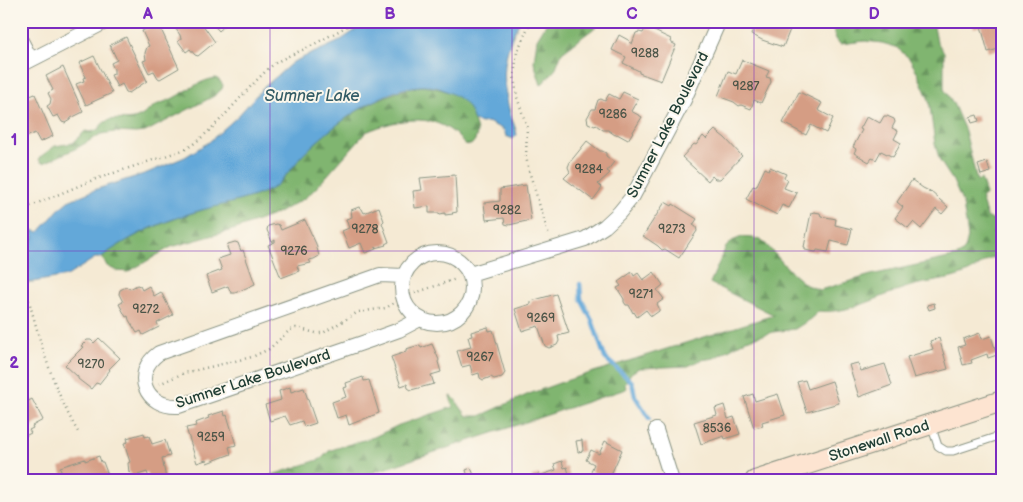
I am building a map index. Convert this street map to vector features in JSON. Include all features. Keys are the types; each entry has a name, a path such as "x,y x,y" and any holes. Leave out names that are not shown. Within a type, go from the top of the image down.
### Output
{"street":[{"path":"21,65 107,21"},
{"name":"Sumner Lake Boulevard","path":"470,274 584,239 594,234 619,213 633,196 684,100 719,21"},
{"path":"442,253 451,256 460,261 470,274 471,298 460,315 451,320 440,323 420,319 412,312 403,297 402,285 408,267 423,255 442,253"},
{"path":"147,391 145,370 153,357 159,353 380,276 404,276"},
{"name":"Sumner Lake Boulevard","path":"147,391 157,402 164,405 179,406 399,330 420,319"},
{"name":"Stonewall Road","path":"755,481 1002,401"},
{"path":"656,430 672,481"}],"lane":[{"path":"21,32 34,58"},
{"path":"931,425 938,446 946,451 952,451 1002,435"}],"path":[{"path":"21,210 93,180 186,148 195,143 276,63 336,34 356,21"},
{"path":"531,21 517,52 514,76 517,97 527,127 526,157 529,171 553,250"},
{"path":"21,271 57,389 78,432"},
{"path":"147,391 160,383 184,373 252,357 269,349 290,330 296,328 323,333 353,314 386,308 403,297 470,274"}],"green space":[{"path":"548,21 604,21 562,52 555,70 541,85 534,62 537,39"},
{"path":"831,21 935,21 934,27 937,42 944,52 944,89 953,103 965,131 977,181 981,179 986,194 981,198 987,217 996,222 1002,221 1002,256 991,259 969,272 945,280 911,286 843,310 819,311 795,329 773,332 746,340 714,358 701,360 688,366 639,368 631,373 625,383 626,389 347,481 342,481 336,476 321,473 300,481 254,481 321,459 329,451 374,437 399,425 453,407 450,396 454,398 467,416 480,416 529,394 562,382 774,315 710,283 726,247 732,241 742,237 761,239 793,274 806,285 820,290 871,275 958,256 965,249 968,237 963,204 953,181 940,161 935,144 929,100 917,72 909,58 896,47 865,41 840,44 836,39"},
{"path":"216,78 223,85 222,89 214,96 145,132 101,134 77,148 46,162 42,163 39,160 40,157 55,146 73,143 85,131 91,132 99,129 106,121 137,118 156,105 172,99 200,83"},
{"path":"422,86 456,95 467,104 477,132 475,140 471,145 464,144 454,133 443,126 431,122 405,121 379,127 366,132 305,198 276,214 236,229 171,247 128,272 117,271 107,266 102,256 150,229 188,214 246,199 275,187 302,156 342,121 357,111 388,96"}],"water":[{"name":"Sumner Lake","path":"369,21 520,21 510,44 504,77 507,100 517,135 513,139 506,136 504,130 488,122 474,121 463,101 444,90 427,86 408,88 388,94 348,117 330,131 314,144 271,189 161,224 136,235 67,276 21,284 21,252 34,237 32,230 39,232 68,201 97,189 147,173 185,157 209,142 238,116 261,90 293,62 338,42"}],"building":[{"path":"179,21 200,21 215,42 198,56 190,49 186,52 178,41 181,39 176,29 182,25"},
{"path":"210,21 230,21 219,31"},
{"path":"756,21 793,22 783,47 751,34"},
{"path":"972,21 1002,21 1002,48 988,52 981,26 974,28"},
{"path":"158,23 179,68 160,79 154,71 149,73 143,61 146,60 145,53 149,46 142,31"},
{"path":"646,27 671,39 670,42 676,45 661,81 639,73 639,71 623,63 626,57 612,50 619,35 632,44 636,33 643,33"},
{"path":"126,37 147,81 129,93 126,92 122,84 117,87 111,75 114,74 114,69 111,63 117,60 110,45"},
{"path":"94,56 112,93 86,105 76,84 84,81 83,78 86,77 79,63"},
{"path":"742,60 769,71 766,77 770,78 771,82 761,103 754,100 751,109 739,106 718,96 728,71 736,74"},
{"path":"63,67 83,112 65,123 62,122 58,115 53,117 47,106 50,104 51,99 48,93 53,90 46,76"},
{"path":"1002,82 1002,99 1001,99 996,83"},
{"path":"623,92 638,99 631,111 642,117 628,140 588,123 587,118 592,109 595,109 598,100 605,101 609,94 619,99"},
{"path":"799,92 822,103 818,110 833,118 826,133 811,125 806,135 783,123"},
{"path":"35,94 53,136 40,142 35,133 24,138 23,135 21,136 21,95 23,99"},
{"path":"1002,100 1002,112 1001,112 998,101"},
{"path":"977,115 979,121 972,123 970,117"},
{"path":"867,116 880,123 884,116 894,119 895,122 892,128 898,131 894,139 901,143 893,157 881,151 876,160 872,158 869,162 854,153 856,149 853,147"},
{"path":"715,130 742,156 720,179 715,179 712,176 708,181 682,157 703,136 706,139"},
{"path":"587,141 600,151 606,153 606,156 614,162 607,171 610,173 598,184 602,188 593,200 564,178 570,172 568,167 570,162"},
{"path":"987,162 990,172 981,175 978,165"},
{"path":"770,167 786,174 784,178 788,180 784,188 797,193 789,208 782,205 777,215 746,199 753,186 756,187 765,168 769,170"},
{"path":"455,175 457,212 445,215 445,213 429,213 429,206 415,208 413,191 422,190 420,178"},
{"path":"912,180 929,191 929,193 930,191 948,207 942,214 936,209 921,229 913,222 908,228 895,218 903,207 897,202"},
{"path":"526,185 531,220 509,225 505,224 504,218 486,220 484,203 500,201 500,189"},
{"path":"665,202 672,206 673,204 697,219 693,225 697,231 679,258 665,249 662,250 643,236"},
{"path":"359,207 364,213 379,207 384,221 382,223 389,242 386,245 365,253 361,243 349,248 342,231 349,228 346,219 352,217 351,210"},
{"path":"811,213 820,213 821,216 836,219 835,225 852,229 848,245 831,241 828,252 805,250"},
{"path":"305,220 316,244 319,256 309,260 311,263 297,266 299,271 281,278 268,245 275,242 275,240 272,242 267,230 268,226 276,224 279,225 281,230"},
{"path":"238,243 241,251 243,250 255,284 235,293 231,293 228,286 212,292 206,276 222,270 218,259 230,255 227,247 228,244"},
{"path":"632,272 634,276 638,273 643,280 654,272 663,285 657,290 664,299 657,304 659,311 652,316 646,310 637,317 629,305 626,305 617,288 621,286 618,282"},
{"path":"137,285 142,290 149,286 154,296 161,292 173,315 157,323 159,327 143,335 141,331 137,333 119,304 123,302 119,294 120,290 126,287 130,289"},
{"path":"556,294 569,333 558,336 559,341 557,345 549,348 545,346 538,326 522,331 515,309 531,304 531,301"},
{"path":"934,303 935,308 929,310 927,305"},
{"path":"488,327 489,331 493,330 505,373 502,377 494,379 491,377 483,380 480,378 479,373 473,375 470,365 462,367 457,351 471,347 468,337 472,336 471,332"},
{"path":"980,333 982,339 991,336 997,355 988,358 987,354 971,360 972,363 963,365 958,347 965,345 963,339"},
{"path":"99,338 120,358 109,369 99,384 96,383 91,389 65,365 83,347 81,346 87,340 91,340 94,343"},
{"path":"939,338 948,369 914,378 907,357 933,349 930,341"},
{"path":"432,344 439,360 441,372 431,375 434,384 411,390 407,384 401,386 391,357 406,352 406,349 420,345 421,348"},
{"path":"858,363 861,371 885,364 892,385 859,397 849,365"},
{"path":"363,377 364,381 369,380 379,413 349,425 346,415 337,418 332,402 346,397 343,388 347,387 346,383"},
{"path":"805,380 808,389 832,381 839,403 807,412 797,382"},
{"path":"290,387 291,392 304,388 316,423 304,427 302,421 290,425 285,416 270,421 265,405 281,400 279,391"},
{"path":"753,394 755,401 778,394 785,415 762,422 763,426 754,428 744,397"},
{"path":"21,395 25,403 32,399 43,420 32,426 33,428 29,430 31,433 21,438"},
{"path":"724,405 728,419 734,417 740,434 725,439 724,436 701,444 694,422 717,415 715,408"},
{"path":"224,411 236,445 229,447 231,454 207,463 206,460 197,463 186,428 196,426 195,423 209,418 208,416"},
{"path":"144,433 145,437 149,436 152,444 165,440 170,456 162,458 166,479 150,481 147,472 132,477 129,473 128,463 130,462 124,443 128,442 127,438"},
{"path":"582,440 583,451 578,452 576,441"},
{"path":"605,441 622,450 609,479 591,471 594,464 586,460 591,450 599,454"},
{"path":"99,456 109,478 99,481 64,481 60,467"},
{"path":"562,461 564,468 567,467 571,481 533,481 531,476 539,474 539,476 556,470 554,464"},
{"path":"471,468 474,475 468,477 466,470"},
{"path":"1000,473 1002,481 987,481 986,478"}],"waterway":[{"path":"580,284 581,299 592,320 605,358 632,382 635,396 649,418"}]}
